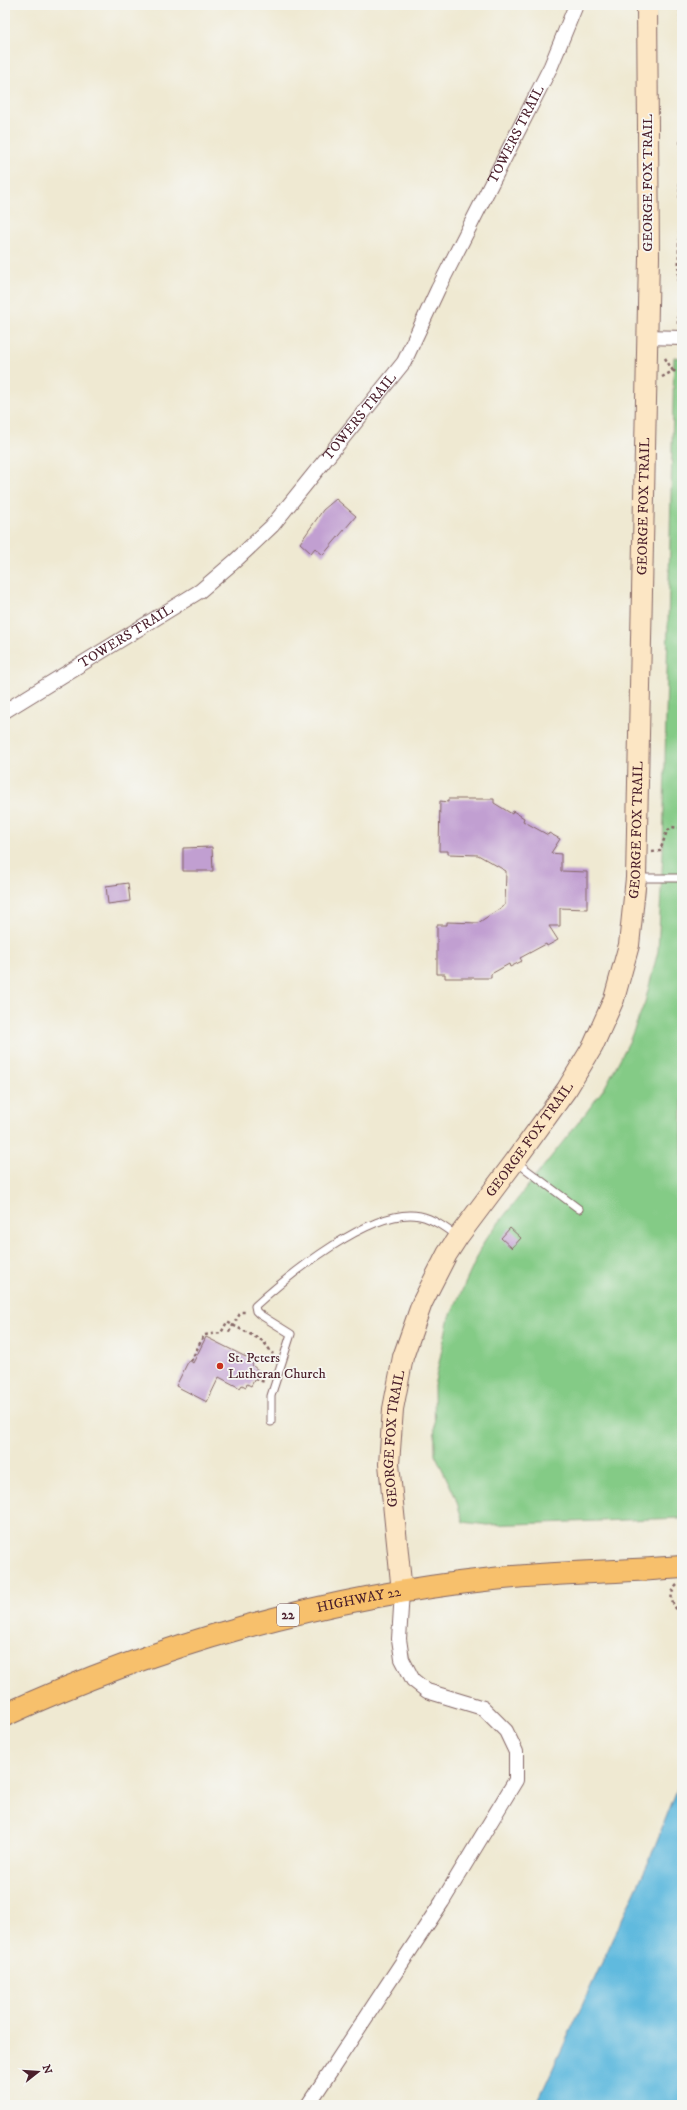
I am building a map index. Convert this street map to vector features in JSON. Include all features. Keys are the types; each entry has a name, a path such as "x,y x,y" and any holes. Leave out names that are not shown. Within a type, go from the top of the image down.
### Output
{"main road":[{"name":"HIGHWAY 22","path":"5,1715 43,1697 176,1647 293,1614 402,1592 493,1579 682,1567"}],"street":[{"name":"TOWERS TRAIL","path":"5,711 200,591 272,526 404,362 441,282 551,66 576,5"},
{"name":"GEORGE FOX TRAIL","path":"402,1592 389,1464 392,1409 403,1357 422,1303 458,1237 515,1161 593,1046 611,1006 628,945 636,878 637,852 648,337 647,5"},
{"path":"648,337 682,338"},
{"path":"308,2105 442,1902 516,1780 516,1752 506,1731 483,1708 427,1691 413,1680 402,1659 399,1639 402,1592"}],"lane":[{"path":"636,878 682,878"},
{"path":"515,1161 579,1210"},
{"path":"271,1422 271,1396 292,1334 256,1311 255,1306 274,1289 342,1239 367,1227 399,1217 420,1216 443,1226 458,1237"}],"path":[{"path":"678,323 681,92 680,5"},
{"path":"680,352 682,387"},
{"path":"673,371 680,372"},
{"path":"637,852 660,851 666,831 672,827 680,828 682,833"},
{"path":"229,1332 241,1312 256,1311"},
{"path":"191,1361 204,1335 221,1333 227,1322 263,1341 274,1356"},
{"path":"255,1379 262,1382 269,1381"},
{"path":"682,1582 674,1588 671,1600 674,1607 682,1614"}],"green space":[{"path":"674,357 682,358 682,1518 487,1525 463,1522 455,1496 435,1454 434,1386 448,1321 485,1240 605,1087 629,1042 645,1002 658,951 663,852"}],"water":[{"path":"682,1777 682,2105 536,2105 649,1861"}],"building":[{"path":"336,499 356,516 323,555 315,548 311,553 300,543 323,510"},
{"path":"448,799 494,799 494,803 512,814 513,811 524,818 523,821 548,835 549,833 560,839 551,853 561,854 561,871 587,872 587,909 560,908 560,926 549,926 558,940 547,946 546,944 520,958 522,961 510,967 509,964 491,974 491,978 445,978 445,974 437,974 437,925 447,925 447,922 478,923 505,905 506,871 478,855 448,854 448,851 439,851 440,801 448,802"},
{"path":"212,847 213,871 183,871 183,848"},
{"path":"128,883 130,901 108,904 106,886"},
{"path":"510,1228 521,1238 512,1248 501,1238"},
{"name":"St. Peters Lutheran Church","path":"206,1337 254,1361 252,1365 259,1371 251,1386 247,1384 246,1387 242,1385 240,1388 219,1377 207,1402 176,1386 189,1360 193,1363"}],"place":[{"name":"St. Peters Lutheran Church","path":"220,1366"}]}
